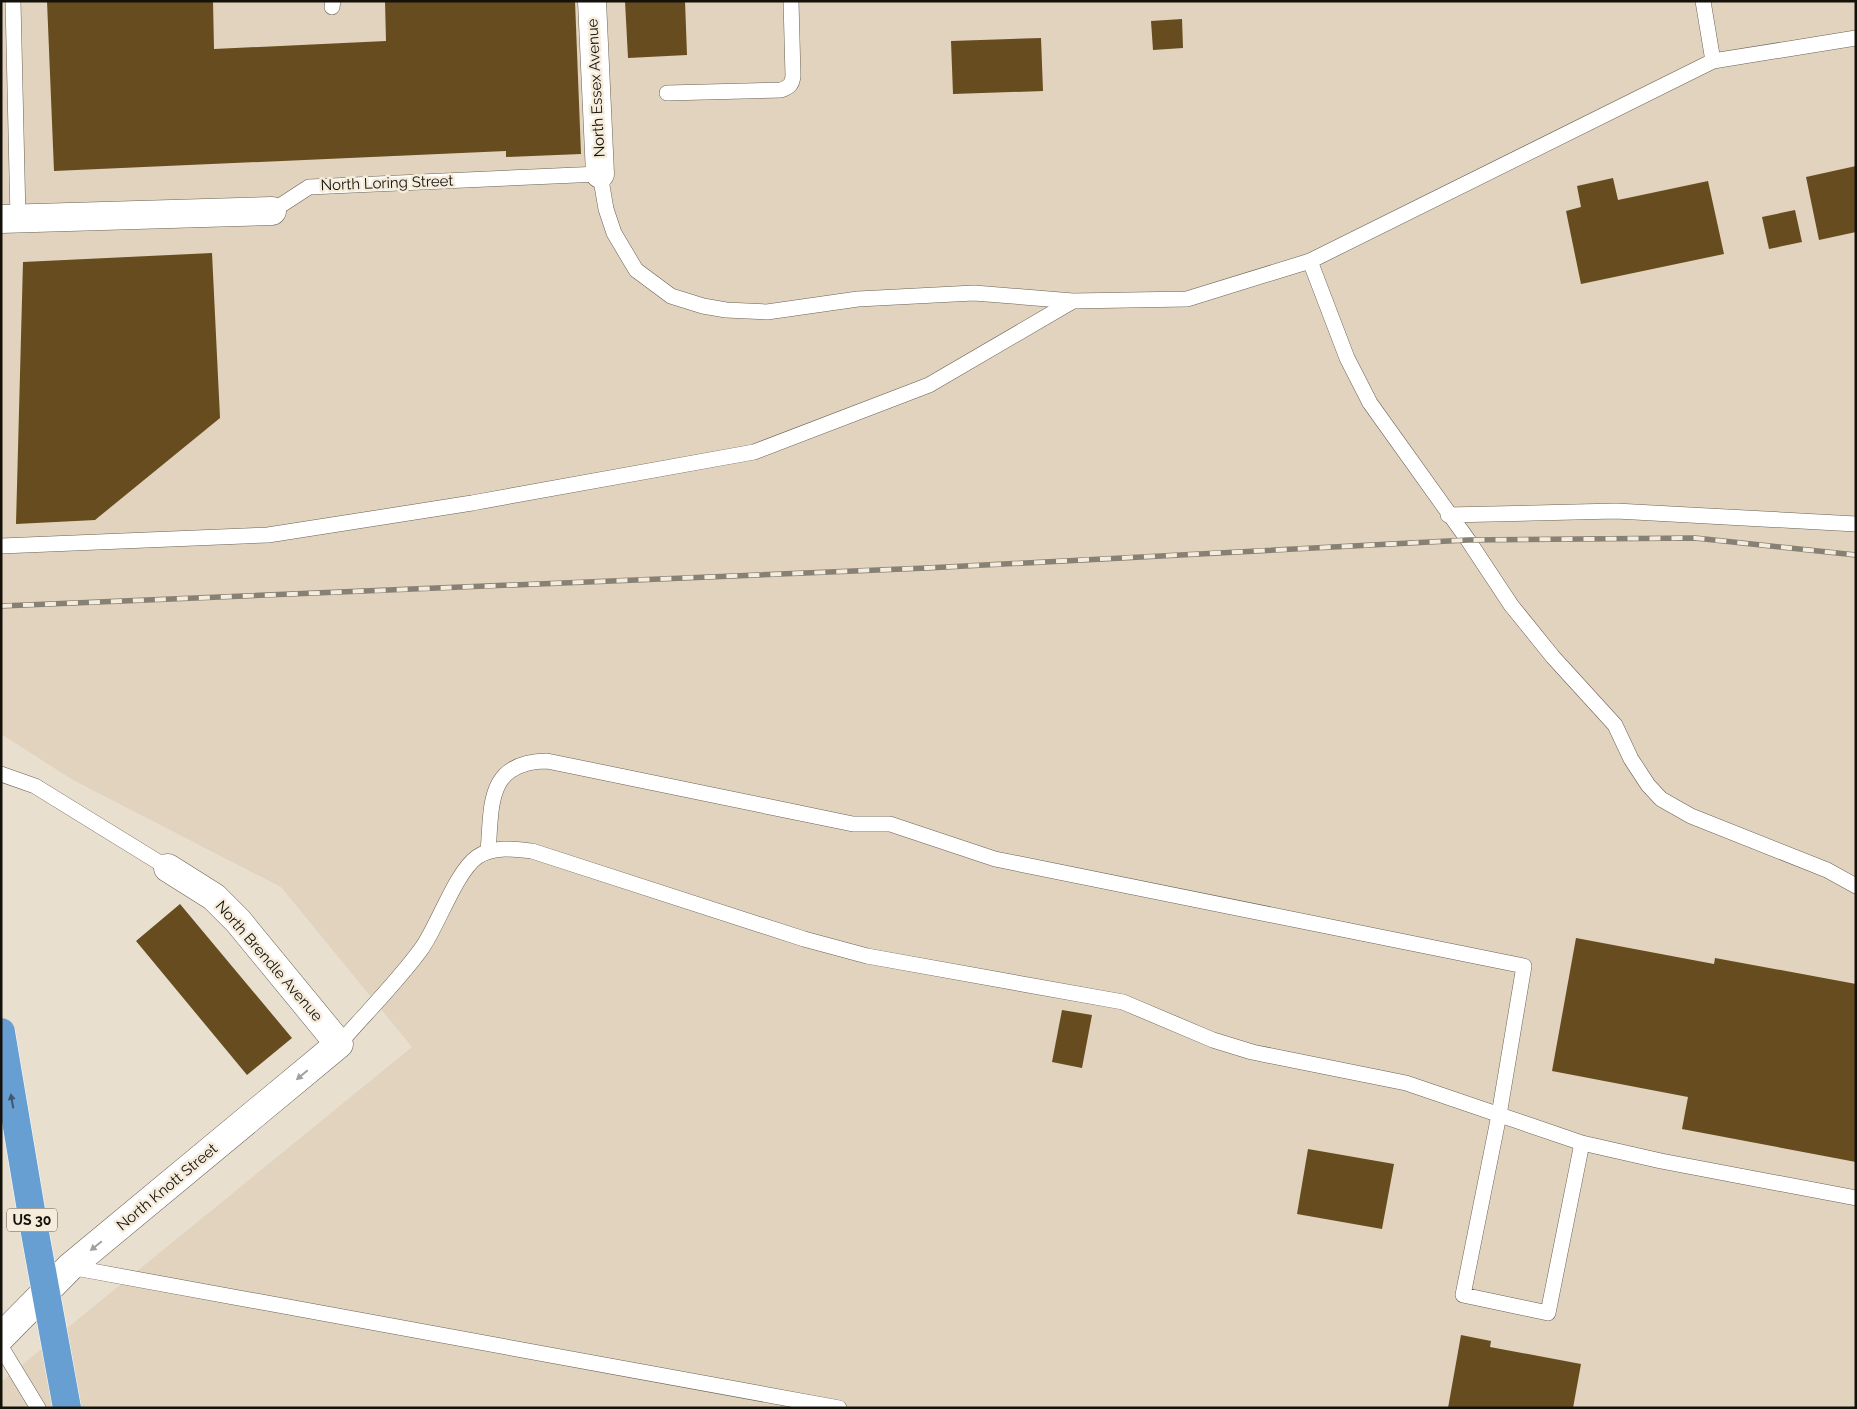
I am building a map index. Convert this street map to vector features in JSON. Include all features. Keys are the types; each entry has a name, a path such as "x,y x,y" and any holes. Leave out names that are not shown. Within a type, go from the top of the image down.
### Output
{"highway":[{"name":"US 30","path":"1,1032 31,1212 67,1408"},
{"name":"US 30","path":"16,1141 63,1408"}],"street":[{"name":"North Essex Avenue","path":"592,1 600,174"},
{"name":"North Loring Street","path":"10,219 272,211"},
{"name":"North Brendle Avenue","path":"168,868 214,897 232,915 339,1044"},
{"name":"North Knott Street","path":"1,1337 70,1267 339,1044"}],"lane":[{"path":"10,219 13,1"},
{"path":"667,93 781,90 788,87 792,83 793,76 792,1"},
{"path":"1703,1 1713,61"},
{"path":"600,174 606,209 614,233 636,270 671,296 702,306 726,310 767,312 858,299 974,293 1073,301 1187,299 1310,261 1713,61 1856,38"},
{"name":"North Loring Street","path":"272,211 309,187 600,174"},
{"path":"1310,261 1347,358 1370,403 1448,515 1468,540 1511,605 1553,656 1615,725 1632,760 1648,784 1661,798 1691,816 1827,870 1856,886"},
{"path":"1,546 268,534 472,503 754,452 929,385 1073,301"},
{"path":"1448,515 1616,511 1856,524"},
{"path":"488,852 494,790 503,777 516,766 532,761 547,761 852,824 890,824 995,859 1524,966 1499,1115 1463,1295 1548,1313 1582,1143"},
{"path":"1,774 35,786 168,868"},
{"path":"339,1044 422,949 467,865 488,852 501,849 532,851 804,939 867,956 1123,1002 1212,1040 1236,1047 1406,1084 1582,1143 1661,1161 1856,1198"},
{"path":"70,1267 839,1408"},
{"path":"1,1347 38,1408"}],"shaded area":[{"path":"1,1 1856,1 1856,1408 1,1408 1,1382 412,1047 281,887 73,780 1,734"}],"building":[{"path":"47,1 213,1 214,49 386,41 385,1 575,1 581,154 506,157 506,151 54,171"},
{"path":"625,1 685,1 687,55 628,58"},
{"path":"1182,19 1183,48 1153,50 1151,21"},
{"path":"1041,38 1043,91 953,94 951,41"},
{"path":"1856,166 1856,232 1819,240 1806,177"},
{"path":"1613,178 1618,200 1708,181 1724,254 1581,284 1566,211 1581,207 1577,186"},
{"path":"1795,210 1802,242 1769,249 1762,217"},
{"path":"212,253 220,418 95,520 16,524 23,262"},
{"path":"180,904 292,1038 247,1075 136,941"},
{"path":"1576,938 1714,964 1715,958 1856,984 1856,1162 1682,1129 1688,1097 1552,1071"},
{"path":"1062,1010 1092,1015 1082,1068 1052,1062"},
{"path":"1308,1149 1394,1164 1382,1229 1297,1214"},
{"path":"1461,1335 1491,1341 1490,1347 1581,1364 1573,1408 1448,1408"}],"railway":[{"path":"1,606 927,568 1468,540 1695,538 1856,555"}]}
